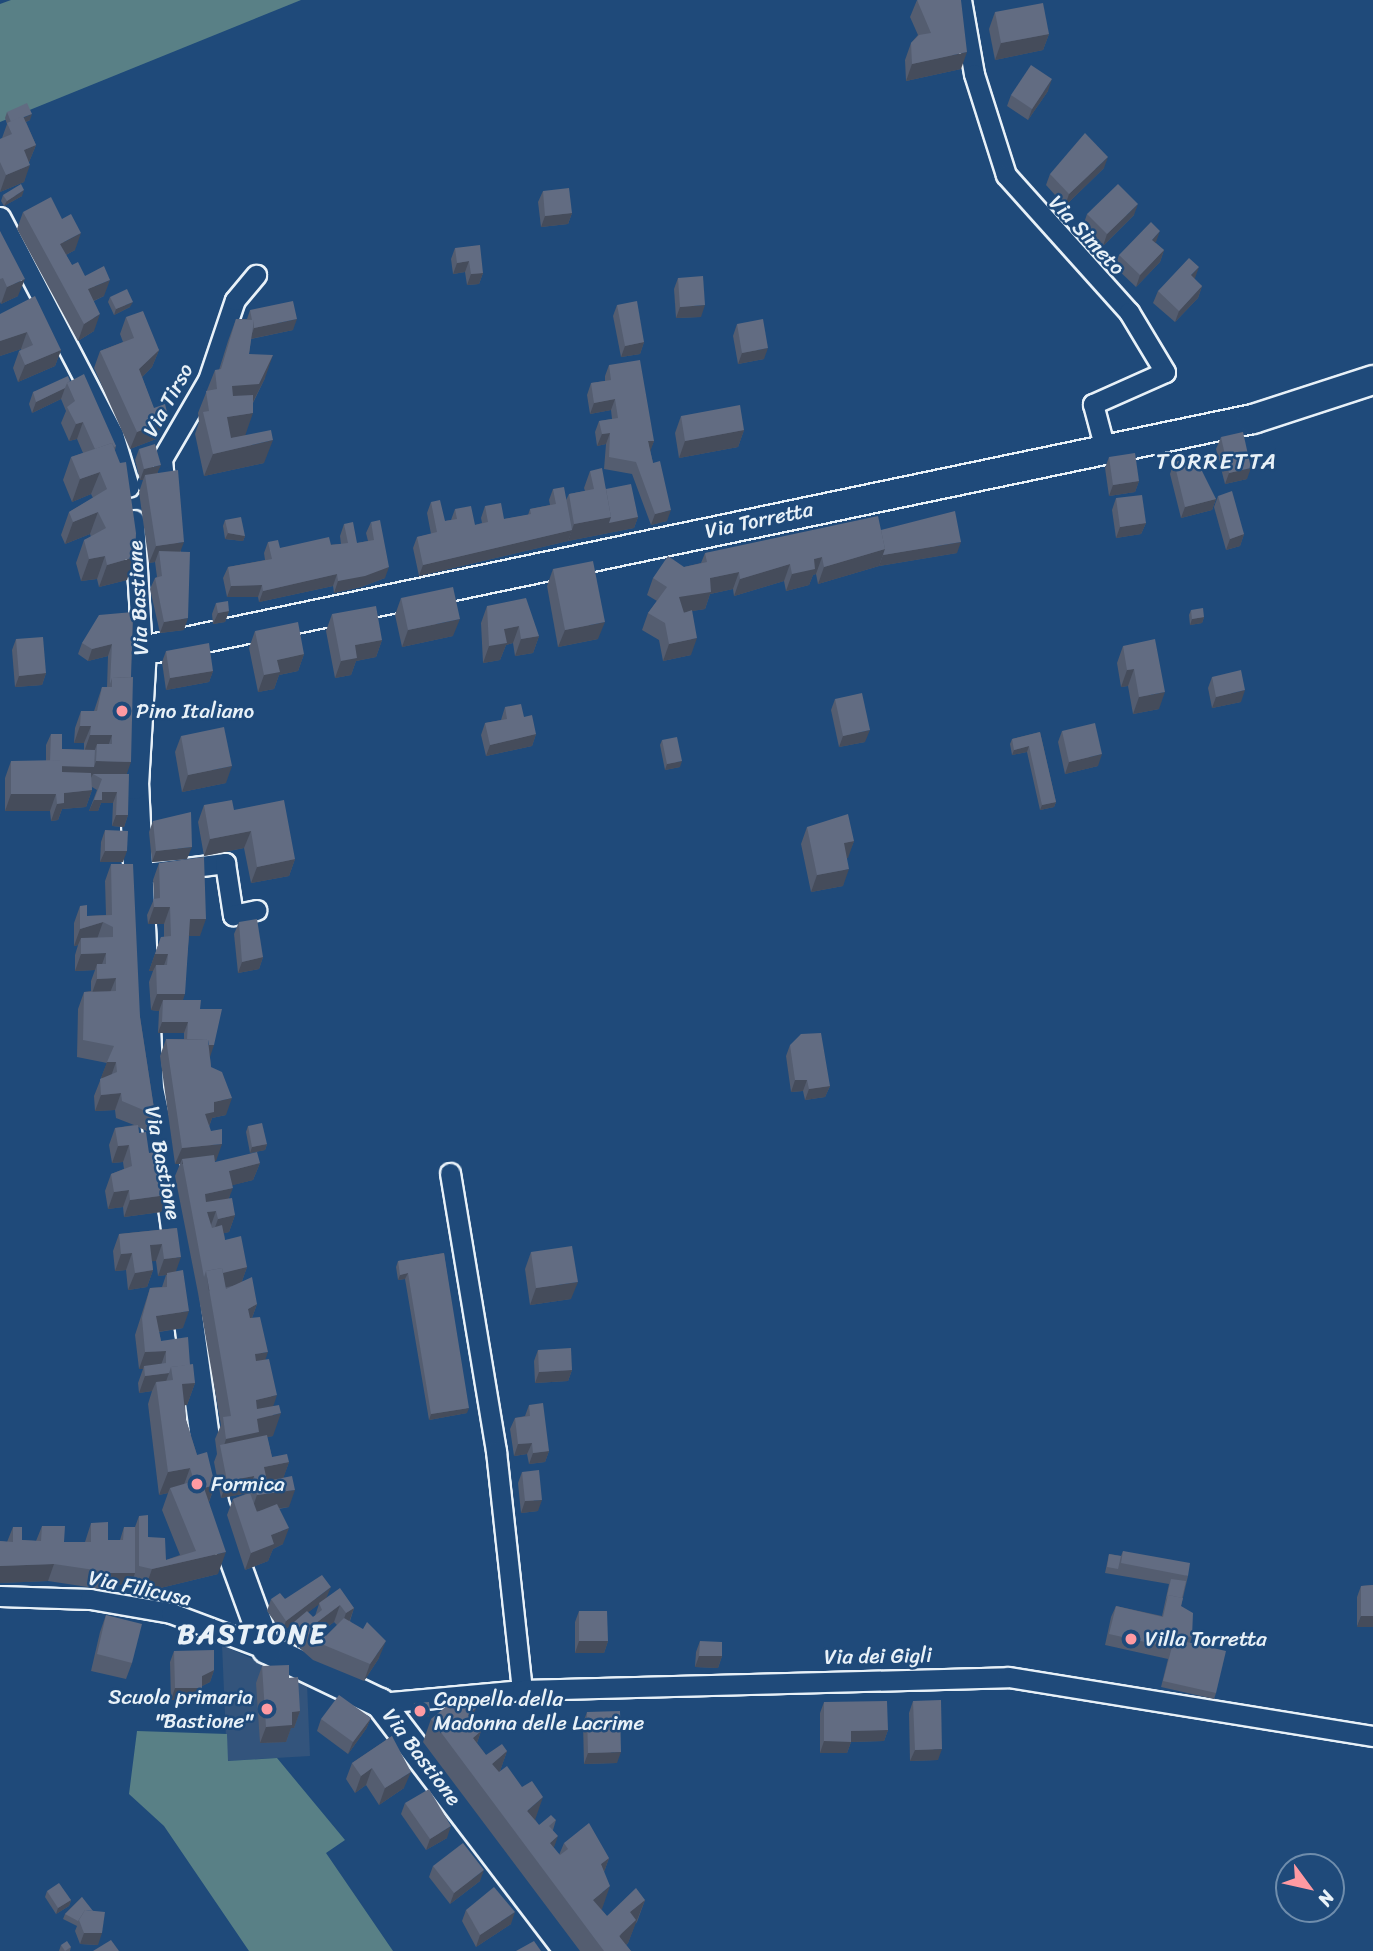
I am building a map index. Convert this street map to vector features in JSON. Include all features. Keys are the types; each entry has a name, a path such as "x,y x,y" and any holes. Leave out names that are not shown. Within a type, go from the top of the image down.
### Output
{"street":[{"name":"Via Simeto","path":"961,0 974,74 1006,175 1129,312 1165,372 1093,404 1105,449"},
{"name":"Via Bastione","path":"0,217 113,434 129,488 142,651 134,785 149,1089 171,1193 214,1503 267,1649 380,1703 569,1951"},
{"name":"Via Tirso","path":"129,488 164,479 162,460 208,380 235,300 256,275"},
{"name":"Via Torretta","path":"142,651 1253,419 1373,380"},
{"path":"138,874 225,863 233,915 256,910"},
{"path":"450,1173 496,1451 522,1690"},
{"name":"Via Filicusa","path":"0,1595 90,1599 171,1614 267,1649"},
{"name":"Via dei Gigli","path":"380,1703 522,1690 1008,1677 1373,1736"}],"shaded area":[{"name":"Scuola primaria \"Bastione\"","path":"222,1645 307,1684 310,1756 227,1761"}],"green space":[{"path":"11,0 301,0 0,122 0,4"},
{"path":"137,1731 227,1734 228,1761 277,1758 345,1840 326,1853 393,1951 249,1951 164,1826 129,1794"}],"building":[{"path":"917,0 961,0 967,52 912,64 911,43 919,35 931,33"},
{"path":"1043,3 1049,34 1001,43 995,12"},
{"path":"1031,65 1052,79 1032,109 1011,95"},
{"path":"27,103 32,114 11,122 7,112"},
{"path":"23,116 36,145 24,150 30,165 6,175 0,162 0,139 12,134 7,123"},
{"path":"1085,133 1108,157 1069,194 1050,174"},
{"path":"21,184 24,190 7,201 3,195"},
{"path":"1118,184 1138,204 1107,234 1087,214"},
{"path":"569,188 572,213 545,216 543,191"},
{"path":"51,197 62,219 71,214 81,233 60,244 72,265 78,262 85,276 104,266 110,280 88,289 100,314 84,324 23,212"},
{"path":"1151,222 1160,231 1152,240 1164,250 1140,275 1119,255"},
{"path":"0,231 25,279 7,287 3,278 0,279"},
{"path":"480,245 483,273 471,274 469,261 457,263 455,248"},
{"path":"1189,258 1199,267 1191,275 1202,286 1179,311 1158,291"},
{"path":"703,276 705,305 680,307 678,278"},
{"path":"127,289 133,302 116,309 110,297"},
{"path":"35,296 61,350 25,365 19,351 33,345 27,332 0,341 0,314"},
{"path":"293,301 297,319 254,328 250,310"},
{"path":"637,301 644,342 625,346 617,305"},
{"path":"143,311 159,350 139,369 154,408 165,404 167,412 159,416 162,423 137,432 100,351 134,338 126,317"},
{"path":"236,319 254,320 249,354 273,355 259,384 232,386 233,396 253,395 253,413 227,417 231,438 271,430 273,440 213,454 203,412 209,411 206,391 217,389 215,370 221,369"},
{"path":"763,319 768,348 742,353 737,324"},
{"path":"640,360 654,441 648,441 653,463 660,461 671,510 655,514 636,462 609,457 610,433 602,434 599,421 618,418 615,399 594,403 591,383 611,380 609,365"},
{"path":"84,374 116,446 114,447 112,443 95,449 83,422 76,424 67,407 75,401 67,383"},
{"path":"68,376 70,381 65,388 36,402 33,392"},
{"path":"740,405 744,430 685,441 681,416"},
{"path":"1243,432 1251,468 1229,473 1221,437"},
{"path":"112,443 120,463 126,462 136,533 135,557 107,565 105,556 89,559 84,540 106,528 98,512 73,522 69,512 107,489 100,472 80,479 71,457"},
{"path":"155,444 161,465 144,469 139,449"},
{"path":"1135,453 1139,481 1113,485 1109,457"},
{"path":"1195,457 1216,499 1185,507 1174,462"},
{"path":"602,468 611,517 574,524 569,494 594,489 590,471"},
{"path":"178,470 184,542 156,546 145,475"},
{"path":"631,484 638,517 609,523 611,517 606,489"},
{"path":"564,487 572,530 423,565 417,537 437,532 431,502 440,500 445,521 457,519 455,509 471,506 475,525 488,522 485,506 501,503 504,519 531,514 530,509 556,504 553,489"},
{"path":"1232,491 1244,534 1230,539 1218,496"},
{"path":"1142,495 1146,523 1120,527 1116,498"},
{"path":"955,511 961,542 883,555 885,549 881,530"},
{"path":"878,516 885,549 824,567 822,557 814,559 815,569 792,574 790,564 740,579 739,572 710,578 711,592 679,597 684,613 692,610 697,638 669,644 665,623 648,613 667,587 653,578 668,556 684,567 707,562 705,553"},
{"path":"241,517 245,536 228,533 225,520"},
{"path":"380,520 389,567 365,576 338,581 337,574 263,591 262,585 231,586 228,567 272,559 268,542 278,540 280,548 329,537 331,545 348,543 344,524 353,522 357,543 374,540 371,522"},
{"path":"159,551 190,552 188,618 164,622 155,578 162,576"},
{"path":"593,561 605,622 565,630 553,569"},
{"path":"453,587 460,619 408,630 401,598"},
{"path":"526,598 539,636 521,639 519,626 504,629 507,643 489,646 487,606"},
{"path":"228,601 229,611 218,613 216,603"},
{"path":"376,606 382,640 355,645 357,658 341,661 332,614"},
{"path":"1203,608 1204,617 1192,619 1191,610"},
{"path":"133,612 131,677 112,678 110,684 112,644 92,649 82,643 99,615"},
{"path":"298,622 304,654 277,660 280,672 264,675 255,631"},
{"path":"43,637 46,673 19,676 16,639"},
{"path":"1155,639 1165,692 1139,697 1134,669 1127,670 1123,646"},
{"path":"209,643 213,671 170,678 166,651"},
{"path":"1241,670 1245,690 1216,697 1212,677"},
{"path":"133,677 131,762 96,761 97,744 112,744 112,735 90,735 91,726 80,726 81,711 97,711 102,687 112,687 112,678"},
{"path":"862,693 870,730 843,736 835,699"},
{"path":"521,704 524,717 532,715 536,734 490,745 485,723 507,719 505,707"},
{"path":"1095,723 1102,754 1069,762 1062,731"},
{"path":"224,727 232,766 188,775 181,736"},
{"path":"1040,732 1056,802 1042,805 1029,746 1014,750 1012,739"},
{"path":"51,734 62,734 62,749 95,750 94,767 62,766 62,760 50,761"},
{"path":"677,737 682,761 667,764 662,740"},
{"path":"62,760 62,772 91,773 92,790 64,793 64,803 57,804 56,794 11,794 11,761"},
{"path":"93,774 129,774 128,815 116,815 117,792 102,792 102,800 94,800 102,779"},
{"path":"232,800 234,810 284,800 295,859 257,867 251,831 210,839 204,805"},
{"path":"191,812 192,847 156,851 153,821"},
{"path":"848,814 854,841 844,843 849,869 817,875 807,827"},
{"path":"105,830 128,831 127,851 105,851"},
{"path":"204,857 206,919 190,919 185,994 157,994 156,965 167,965 168,954 155,954 161,937 171,936 170,907 154,907 153,899 160,898 159,863"},
{"path":"111,864 133,864 140,1017 155,1115 122,1101 121,1093 101,1095 100,1079 117,1072 116,1062 107,1062 114,1046 83,1040 84,992 116,991 116,978 97,979 97,964 106,964 106,953 81,954 81,938 113,937 113,927 103,922 80,929 80,906 87,905 87,916 112,915"},
{"path":"257,919 263,957 242,962 239,922"},
{"path":"163,1000 201,1000 200,1009 222,1009 214,1045 209,1045 208,1040 187,1039 188,1022 162,1022"},
{"path":"821,1033 830,1086 809,1089 807,1080 795,1080 790,1045 801,1034"},
{"path":"166,1039 208,1040 211,1067 222,1072 232,1098 214,1102 214,1112 205,1114 211,1131 222,1129 222,1144 182,1148"},
{"path":"262,1123 267,1144 252,1147 248,1126"},
{"path":"138,1125 139,1133 146,1132 149,1153 160,1151 167,1195 130,1200 129,1190 114,1192 111,1174 132,1166 129,1145 118,1146 115,1128"},
{"path":"257,1152 260,1163 229,1171 233,1188 205,1194 206,1202 232,1198 235,1215 218,1219 216,1211 207,1212 212,1228 222,1225 225,1240 241,1236 247,1267 223,1273 222,1268 206,1271 204,1277 182,1159 214,1155 215,1162"},
{"path":"177,1228 181,1257 164,1259 162,1244 150,1245 153,1270 135,1273 132,1253 121,1254 119,1234"},
{"path":"572,1246 578,1282 536,1288 531,1252"},
{"path":"444,1253 469,1408 431,1414 408,1273 400,1275 398,1261"},
{"path":"222,1268 226,1289 252,1277 257,1304 248,1309 250,1318 260,1317 268,1352 255,1354 256,1361 269,1359 277,1395 256,1400 257,1409 279,1405 281,1413 257,1419 259,1432 226,1439 223,1417 231,1416 206,1271"},
{"path":"183,1270 189,1311 156,1316 161,1341 188,1337 190,1365 171,1367 169,1373 145,1376 144,1366 166,1363 166,1351 145,1352 142,1318 150,1288 167,1287 167,1273"},
{"path":"571,1348 572,1370 539,1372 538,1350"},
{"path":"193,1364 195,1383 182,1384 186,1420 197,1455 207,1452 215,1485 204,1488 226,1552 152,1569 139,1566 139,1516 148,1515 148,1537 165,1538 166,1560 196,1551 170,1488 194,1481 190,1468 168,1472 156,1382 173,1380 171,1367"},
{"path":"543,1403 549,1451 533,1453 532,1443 518,1444 515,1418 530,1416 529,1405"},
{"path":"267,1435 272,1457 287,1454 289,1462 264,1467 267,1481 292,1476 295,1490 257,1495 254,1476 227,1481 220,1445"},
{"path":"539,1470 542,1500 525,1501 522,1472"},
{"path":"250,1493 257,1512 277,1504 289,1528 271,1535 274,1544 251,1553 233,1499"},
{"path":"108,1522 108,1572 54,1564 0,1566 0,1541 13,1542 13,1527 22,1527 22,1540 41,1541 42,1526 65,1526 64,1542 91,1542 91,1523"},
{"path":"124,1527 135,1527 135,1573 106,1573 108,1540 123,1540"},
{"path":"1123,1551 1190,1563 1188,1576 1121,1563"},
{"path":"1109,1554 1121,1556 1118,1569 1107,1567"},
{"path":"322,1575 331,1587 286,1621 271,1599 280,1593 285,1599"},
{"path":"1171,1579 1186,1581 1182,1598 1168,1595 1166,1600"},
{"path":"1373,1585 1373,1616 1361,1616 1361,1586"},
{"path":"340,1588 354,1608 346,1613 340,1605 312,1626 326,1636 344,1618 363,1629 367,1622 386,1641 370,1664 319,1643 294,1622 307,1611 313,1617 322,1610 319,1603"},
{"path":"1168,1595 1183,1598 1181,1606 1193,1613 1192,1637 1175,1634 1172,1648 1109,1634 1116,1606 1163,1617"},
{"path":"579,1611 607,1611 608,1641 579,1641"},
{"path":"106,1615 142,1624 132,1663 97,1654"},
{"path":"1174,1639 1226,1651 1216,1693 1163,1681"},
{"path":"700,1641 722,1642 722,1656 699,1656"},
{"path":"214,1650 214,1670 202,1676 202,1688 175,1688 174,1651"},
{"path":"289,1665 289,1678 298,1677 300,1711 292,1712 292,1725 266,1727 262,1666"},
{"path":"339,1695 371,1718 353,1742 321,1719"},
{"path":"460,1695 476,1708 468,1715 481,1731 473,1738 486,1755 502,1744 507,1751 492,1764 499,1772 507,1766 522,1787 532,1781 543,1797 527,1811 539,1825 551,1815 556,1820 549,1826 558,1836 550,1843 560,1855 568,1849 564,1843 589,1823 609,1858 601,1864 610,1886 593,1900 607,1916 636,1888 645,1900 630,1912 636,1920 619,1936 631,1951 604,1951 431,1719"},
{"path":"941,1700 942,1749 915,1750 913,1701"},
{"path":"887,1701 888,1730 851,1731 851,1742 824,1741 824,1702"},
{"path":"429,1702 430,1711 415,1713 414,1703"},
{"path":"620,1711 621,1752 588,1753 587,1712"},
{"path":"392,1736 411,1772 385,1788 372,1768 361,1776 352,1763"},
{"path":"429,1789 451,1826 430,1839 405,1803"},
{"path":"463,1843 484,1870 454,1893 433,1866"},
{"path":"59,1883 71,1900 58,1908 47,1891"},
{"path":"494,1887 515,1912 480,1935 466,1910"},
{"path":"82,1897 93,1911 85,1910 78,1921 65,1914"},
{"path":"85,1910 105,1912 102,1933 84,1933 79,1920"},
{"path":"111,1940 119,1951 93,1951"},
{"path":"67,1941 71,1947 65,1951 61,1945"},
{"path":"534,1941 541,1951 516,1951"}],"place":[{"name":"Pino Italiano","path":"122,711"},
{"name":"Formica","path":"197,1484"},
{"name":"Villa Torretta","path":"1131,1639"},
{"name":"Scuola primaria \"Bastione\"","path":"267,1709"},
{"name":"Cappella della Madonna delle Lacrime","path":"420,1711"}],"district":[{"name":"TORRETTA","path":"1217,462"},
{"name":"BASTIONE","path":"252,1634"}]}
